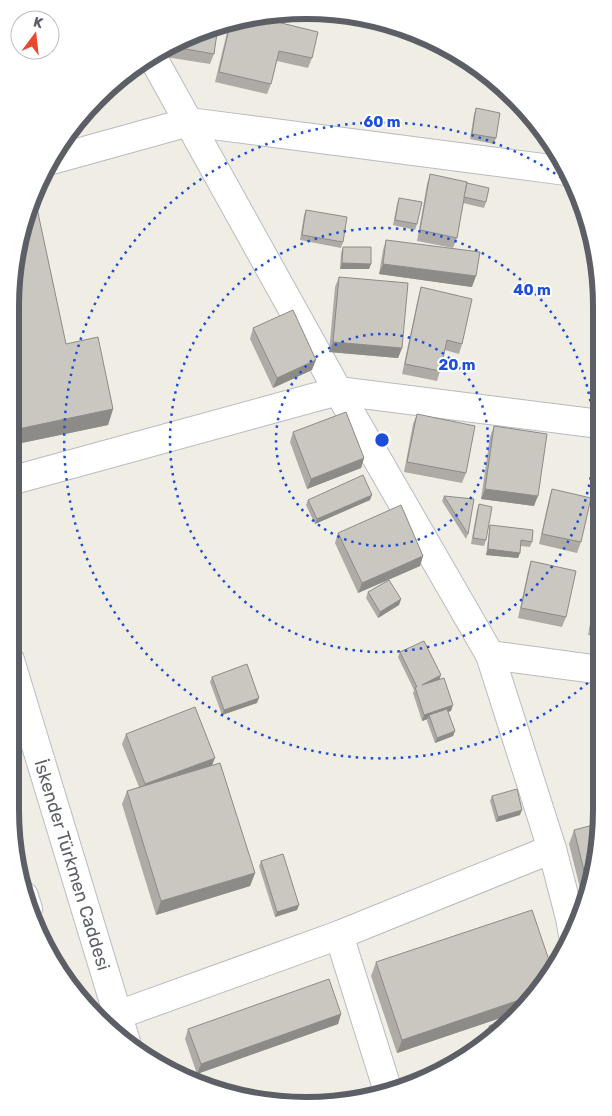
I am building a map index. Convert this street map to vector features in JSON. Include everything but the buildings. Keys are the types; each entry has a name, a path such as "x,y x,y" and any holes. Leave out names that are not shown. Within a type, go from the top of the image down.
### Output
{"street":[{"path":"155,61 338,392 490,656 552,849 571,921"},
{"path":"60,158 189,122 559,169"},
{"path":"19,479 338,392 593,423"},
{"path":"490,656 593,669"},
{"name":"İskender Türkmen Caddesi","path":"19,692 112,1018"},
{"path":"112,1018 339,935 552,849"},
{"path":"339,935 386,1085"}]}
